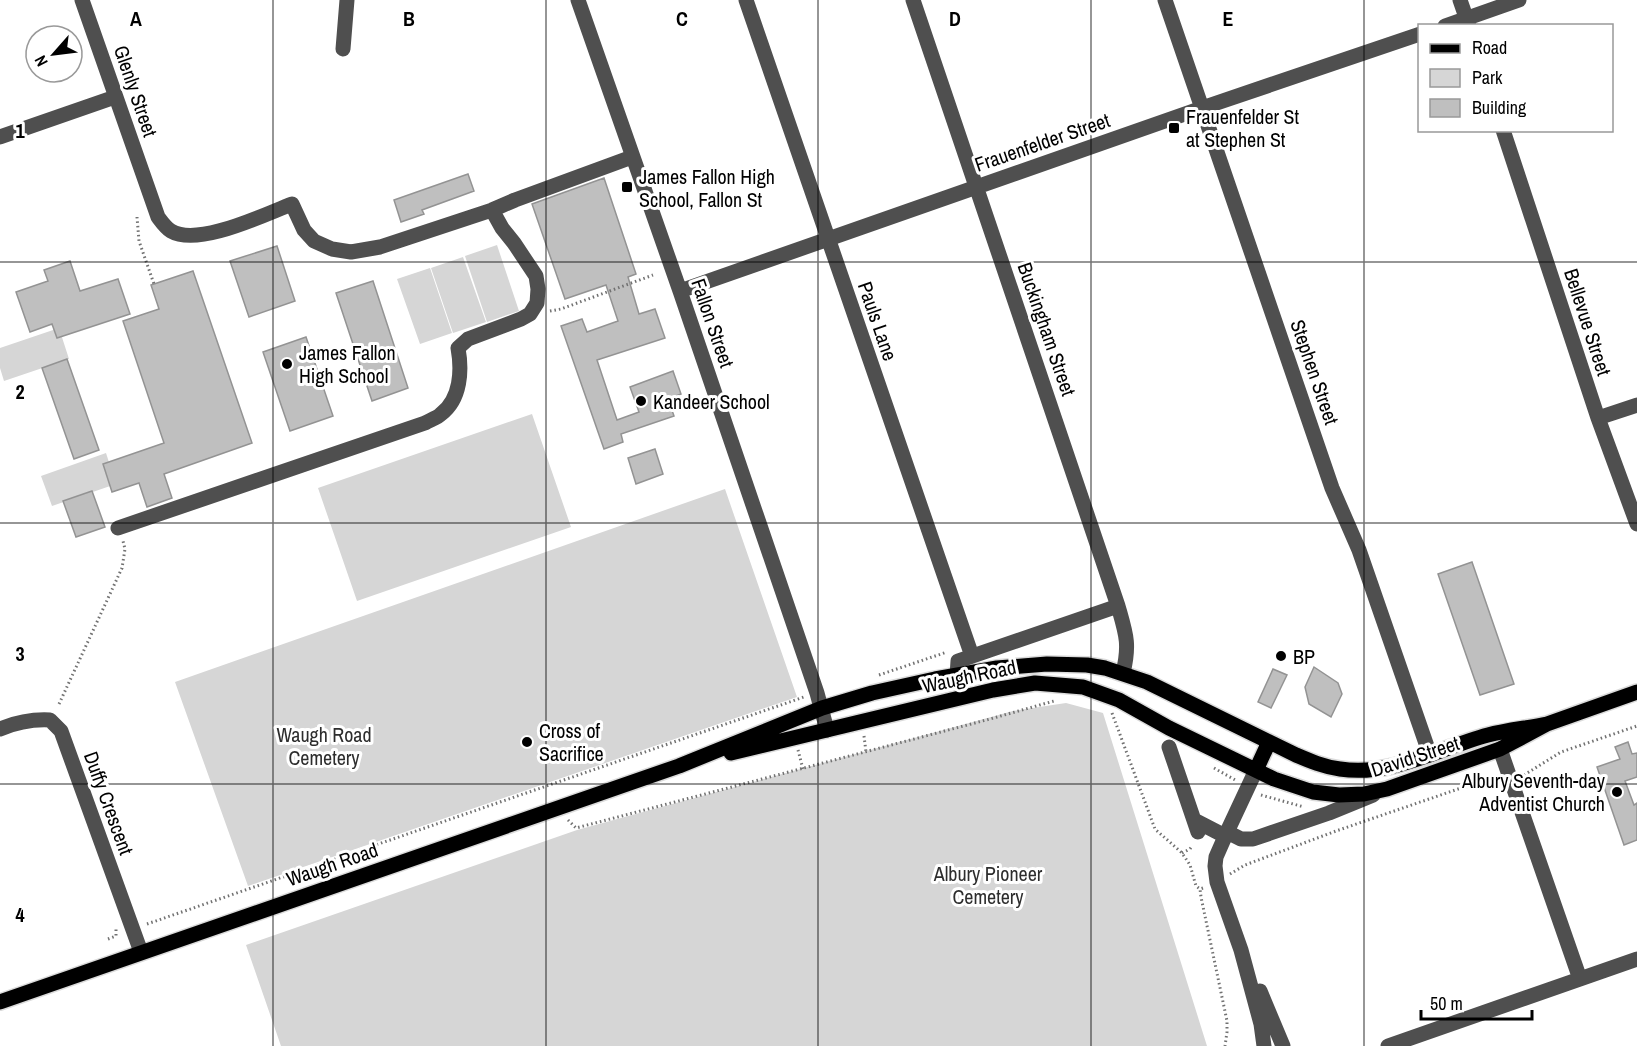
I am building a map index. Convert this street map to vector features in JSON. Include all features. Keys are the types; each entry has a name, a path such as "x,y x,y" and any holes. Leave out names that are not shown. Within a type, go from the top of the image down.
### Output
{"main road":[{"name":"Waugh Road","path":"0,1002 679,766 822,708 872,693 997,668 1047,664 1087,665 1123,673 1147,682 1269,742"},
{"name":"Waugh Road","path":"679,766 993,690 1035,683 1083,687 1119,700 1169,728 1256,770"},
{"name":"David Street","path":"1256,770 1286,784 1325,795 1352,795 1387,789 1500,749 1547,724 1637,692"},
{"name":"David Street","path":"1269,742 1320,765 1358,771 1374,770 1430,755 1488,735 1547,724"},
{"path":"1256,770 1269,742"}],"street":[{"name":"Glenly Street","path":"82,0 150,196 158,217 170,231 192,236 219,231 292,204 304,230 314,241 333,249 351,252 380,247 492,210"},
{"path":"343,49 347,0"},
{"name":"Fallon Street","path":"578,0 680,291 822,708 827,730"},
{"name":"Pauls Lane","path":"746,0 972,656"},
{"name":"Buckingham Street","path":"913,0 1118,606 1127,637 1127,654 1123,673"},
{"name":"Stephen Street","path":"1165,0 1332,488 1359,550 1430,755"},
{"path":"1460,0 1467,22 1519,0"},
{"name":"Frauenfelder Street","path":"680,291 1418,34"},
{"path":"0,137 115,97"},
{"name":"Bellevue Street","path":"1504,132 1598,418 1637,525"},
{"path":"118,528 425,423 442,414 453,401 458,384 460,363 458,348 468,339 530,314 537,303 536,276 492,210 632,157"},
{"path":"1598,418 1637,405"},
{"name":"Waugh Road","path":"957,676 958,661 1118,606"},
{"name":"Duffy Crescent","path":"0,729 21,721 39,719 50,720 61,731 141,952"},
{"path":"1168,747 1196,826 1241,838 1253,839 1329,813 1387,789"},
{"path":"1500,749 1580,979"},
{"path":"1256,770 1215,862 1218,882 1241,950 1261,1024 1264,1046"},
{"path":"1241,950 1283,1046"},
{"path":"1388,1046 1637,959"}],"path":[{"path":"137,217 139,241 154,284"},
{"path":"530,314 561,309 653,275"},
{"path":"59,704 122,568 125,549 118,528"},
{"path":"140,920 146,924 185,912 799,698"},
{"path":"576,828 1058,700"},
{"path":"1116,711 1110,709 1155,830 1182,853 1190,865 1196,886 1200,889 1227,1021 1225,1044 1230,1046"},
{"path":"1200,889 1218,882 1245,865 1336,831 1464,788 1494,785 1524,775 1561,752 1637,726"},
{"path":"1213,767 1262,795 1318,812 1329,813"},
{"path":"108,939 117,936 116,929 120,926"}],"green space":[{"path":"497,245 519,311 487,322 465,256"},
{"path":"463,257 486,322 453,333 431,268"},
{"path":"430,268 452,333 420,344 397,279"},
{"path":"59,328 69,359 4,381 0,368 0,348"},
{"path":"532,414 571,527 357,601 318,488"},
{"path":"106,453 116,484 52,506 41,476"},
{"name":"Waugh Road Cemetery","path":"725,489 797,697 248,886 175,682"},
{"name":"Albury Pioneer Cemetery","path":"1066,703 1103,713 1207,1046 281,1046 246,945 577,830 1013,711"}],"building":[{"path":"468,174 474,191 422,210 424,214 401,222 394,200"},
{"path":"604,178 636,274 628,277 639,314 655,309 665,338 597,360 617,420 639,412 630,387 673,371 681,394 668,399 674,416 621,434 623,442 604,449 561,326 582,319 587,332 618,321 606,285 565,299 532,204"},
{"path":"277,246 295,301 249,317 230,261"},
{"path":"70,261 80,291 118,279 130,314 57,338 52,324 30,332 16,292 48,281 44,270"},
{"path":"193,271 252,443 164,474 172,498 147,507 139,483 112,492 103,464 164,443 123,321 159,309 151,285"},
{"path":"373,281 408,388 372,401 336,293"},
{"path":"306,337 333,416 290,431 263,352"},
{"path":"67,359 99,450 74,459 42,368"},
{"path":"655,449 663,474 636,484 628,458"},
{"path":"92,491 105,527 76,537 63,501"},
{"path":"1472,562 1514,684 1480,695 1438,574"},
{"path":"1314,667 1338,683 1342,694 1331,717 1309,704 1305,687"},
{"path":"1273,669 1287,675 1271,708 1258,702"},
{"name":"Albury Seventh-day Adventist Church","path":"1628,742 1632,754 1637,753 1637,777 1625,781 1634,805 1637,803 1637,840 1624,845 1597,767 1620,759 1615,747"}],"place":[{"name":"Frauenfelder St at Stephen St","path":"1174,128"},
{"name":"James Fallon High School, Fallon St","path":"627,187"},
{"name":"James Fallon High School","path":"287,364"},
{"name":"Kandeer School","path":"641,401"},
{"name":"BP","path":"1281,656"},
{"name":"Cross of Sacrifice","path":"527,742"},
{"name":"Albury Seventh-day Adventist Church","path":"1617,792"}]}
